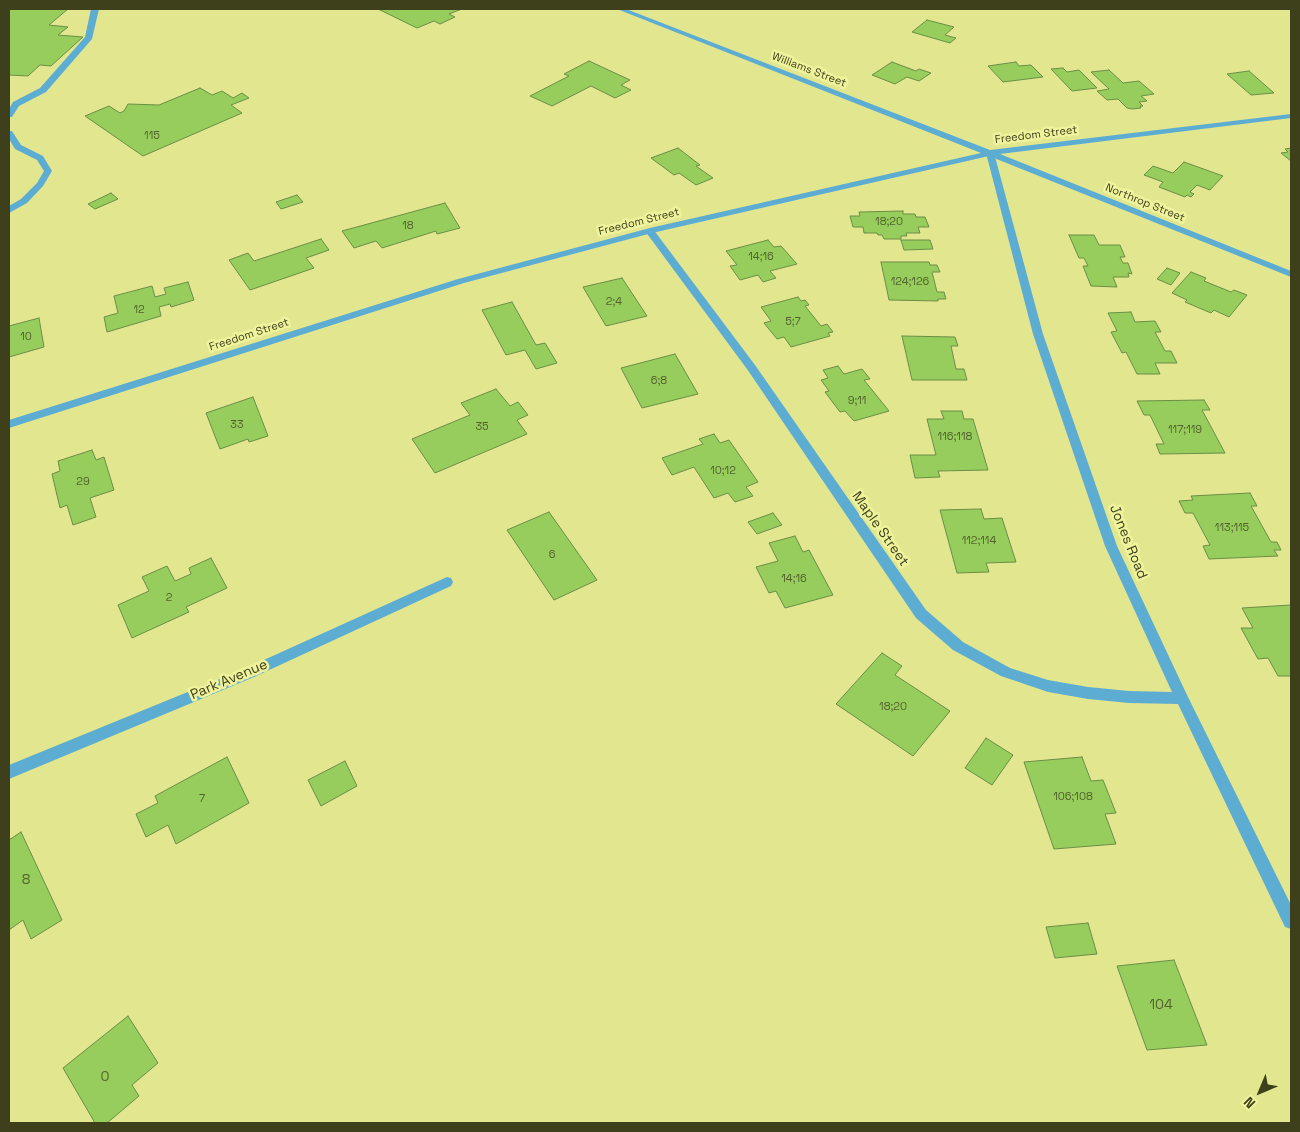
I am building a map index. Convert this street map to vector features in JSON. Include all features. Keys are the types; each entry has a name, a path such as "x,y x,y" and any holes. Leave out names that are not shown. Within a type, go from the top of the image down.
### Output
{"street":[{"path":"9,115 16,104 43,90 89,37 95,9"},
{"name":"Williams Street","path":"620,9 990,153"},
{"name":"Freedom Street","path":"9,424 461,281 650,231 990,153 1291,116"},
{"path":"9,133 18,147 40,158 48,171 40,184 24,202 9,210"},
{"path":"9,150 24,150"},
{"name":"Northrop Street","path":"990,153 1291,274"},
{"name":"Jones Road","path":"990,153 1038,334 1111,546 1182,698 1291,921"},
{"name":"Maple Street","path":"650,231 751,367 921,614 958,646 1006,672 1048,686 1104,694 1182,698"},
{"name":"Park Avenue","path":"9,772 249,673 447,582"}],"building":[{"path":"9,9 68,9 49,25 68,27 58,35 83,37 51,66 40,65 28,76 9,75"},
{"path":"378,9 462,9 449,14 455,17 440,24 434,21 417,28"},
{"path":"927,20 954,27 945,35 956,38 950,43 912,32"},
{"path":"589,61 630,80 621,85 631,90 615,98 591,86 552,106 530,96 569,76 564,74"},
{"path":"892,62 916,71 919,69 931,73 919,81 907,77 895,84 872,75"},
{"path":"1016,62 1019,66 1031,65 1043,77 1003,82 988,66"},
{"path":"1063,68 1067,72 1079,70 1097,88 1072,91 1051,69"},
{"path":"1109,70 1123,83 1139,81 1154,94 1141,96 1147,101 1139,102 1143,106 1140,106 1141,108 1127,108 1118,99 1107,100 1097,91 1109,89 1091,72"},
{"path":"1249,71 1274,93 1251,95 1227,74"},
{"path":"200,88 212,95 222,91 233,98 242,93 249,98 231,105 242,113 143,156 85,116 109,106 120,113 124,111 128,104 159,105"},
{"path":"678,148 700,165 696,166 713,178 696,185 679,173 674,175 651,158"},
{"path":"1291,148 1291,161 1281,153 1288,152 1285,149"},
{"path":"1184,162 1223,176 1210,190 1197,185 1190,192 1194,194 1191,197 1187,195 1185,197 1159,187 1163,182 1144,175 1153,166 1173,173"},
{"path":"111,193 118,199 95,209 88,204"},
{"path":"297,195 303,202 281,209 276,202"},
{"path":"445,203 460,228 437,234 436,231 382,248 376,241 354,248 342,231"},
{"path":"903,211 903,214 915,214 916,217 925,217 929,227 918,227 920,233 906,233 907,236 901,236 901,239 884,239 882,235 877,233 864,233 863,227 853,227 850,216 860,216 859,212"},
{"path":"1069,235 1094,235 1099,245 1120,245 1125,257 1120,257 1123,263 1128,263 1132,274 1128,273 1129,277 1113,277 1117,287 1091,286 1083,266 1088,266 1084,258 1079,258"},
{"path":"321,239 329,250 306,258 314,268 250,290 229,260 248,253 254,261"},
{"path":"768,240 774,247 781,246 797,264 770,271 776,278 763,282 758,275 740,280 730,266 737,265 726,251"},
{"path":"901,240 930,240 933,249 904,250"},
{"path":"881,262 929,262 930,265 937,265 940,272 932,272 937,292 944,292 946,299 938,299 938,301 889,300"},
{"path":"1167,268 1180,273 1171,285 1157,279"},
{"path":"1191,272 1206,278 1204,281 1231,292 1234,290 1247,295 1229,317 1214,310 1211,313 1185,302 1187,300 1172,293"},
{"path":"622,278 647,316 606,326 583,287"},
{"path":"188,282 194,300 171,307 170,304 159,307 161,316 107,332 104,317 118,313 114,296 152,286 155,297 166,294 164,288"},
{"path":"798,297 801,301 805,300 809,305 805,306 821,326 827,324 833,332 828,333 830,336 791,347 784,337 777,339 764,323 771,321 761,307"},
{"path":"512,302 536,345 545,343 557,363 536,369 525,350 506,355 482,310"},
{"path":"1131,312 1135,322 1155,321 1161,332 1155,332 1165,351 1171,351 1177,363 1155,363 1160,374 1137,374 1126,352 1122,353 1111,332 1117,331 1108,313"},
{"path":"39,318 44,347 9,357 9,326"},
{"path":"902,336 955,337 958,346 951,346 956,369 964,369 967,380 912,380"},
{"path":"675,354 698,394 642,408 621,368"},
{"path":"838,366 844,374 862,369 870,379 864,380 889,411 854,421 845,411 840,412 825,392 829,391 821,380 828,378 823,370"},
{"path":"496,389 510,406 518,402 528,415 517,420 527,434 435,473 412,439 470,415 461,403"},
{"path":"253,397 268,436 249,442 248,439 220,449 206,413"},
{"path":"1204,400 1210,410 1202,410 1225,453 1160,454 1156,444 1164,444 1150,415 1144,415 1137,401"},
{"path":"941,411 962,411 964,419 973,419 988,470 938,471 940,477 915,478 910,455 936,455 927,419 944,419"},
{"path":"714,434 720,443 729,440 758,482 746,487 753,496 735,502 728,493 714,498 694,467 672,475 662,458 703,444 699,439"},
{"path":"92,450 96,460 104,457 114,490 90,498 96,517 73,525 67,505 60,508 52,474 60,471 58,461"},
{"path":"1250,493 1257,506 1251,506 1271,542 1277,542 1281,550 1274,550 1278,556 1209,559 1203,546 1210,545 1193,513 1185,513 1179,501 1193,500 1191,496"},
{"path":"981,509 984,519 1002,518 1016,562 986,563 989,572 957,573 940,510"},
{"path":"549,512 597,580 554,600 507,530"},
{"path":"773,513 782,525 757,534 748,522"},
{"path":"795,536 803,552 809,550 833,595 785,608 776,591 769,593 756,567 778,561 769,543"},
{"path":"211,558 227,588 186,607 189,612 132,638 118,605 149,591 142,577 167,566 175,581 191,574 189,568"},
{"path":"1291,605 1291,676 1278,676 1268,658 1258,659 1241,628 1253,628 1242,608"},
{"path":"882,653 902,666 895,675 950,711 913,756 836,704"},
{"path":"986,738 1013,755 992,785 965,768"},
{"path":"227,757 249,803 176,844 168,825 146,837 136,814 158,803 155,796"},
{"path":"1082,757 1091,781 1103,780 1116,813 1105,814 1116,844 1054,849 1024,762"},
{"path":"345,761 357,786 321,806 308,780"},
{"path":"21,832 62,920 31,939 23,920 9,930 9,840"},
{"path":"1088,923 1097,954 1055,958 1046,927"},
{"path":"1174,960 1207,1045 1147,1050 1117,966"},
{"path":"128,1016 158,1063 132,1085 139,1096 107,1123 95,1123 63,1068"}]}
